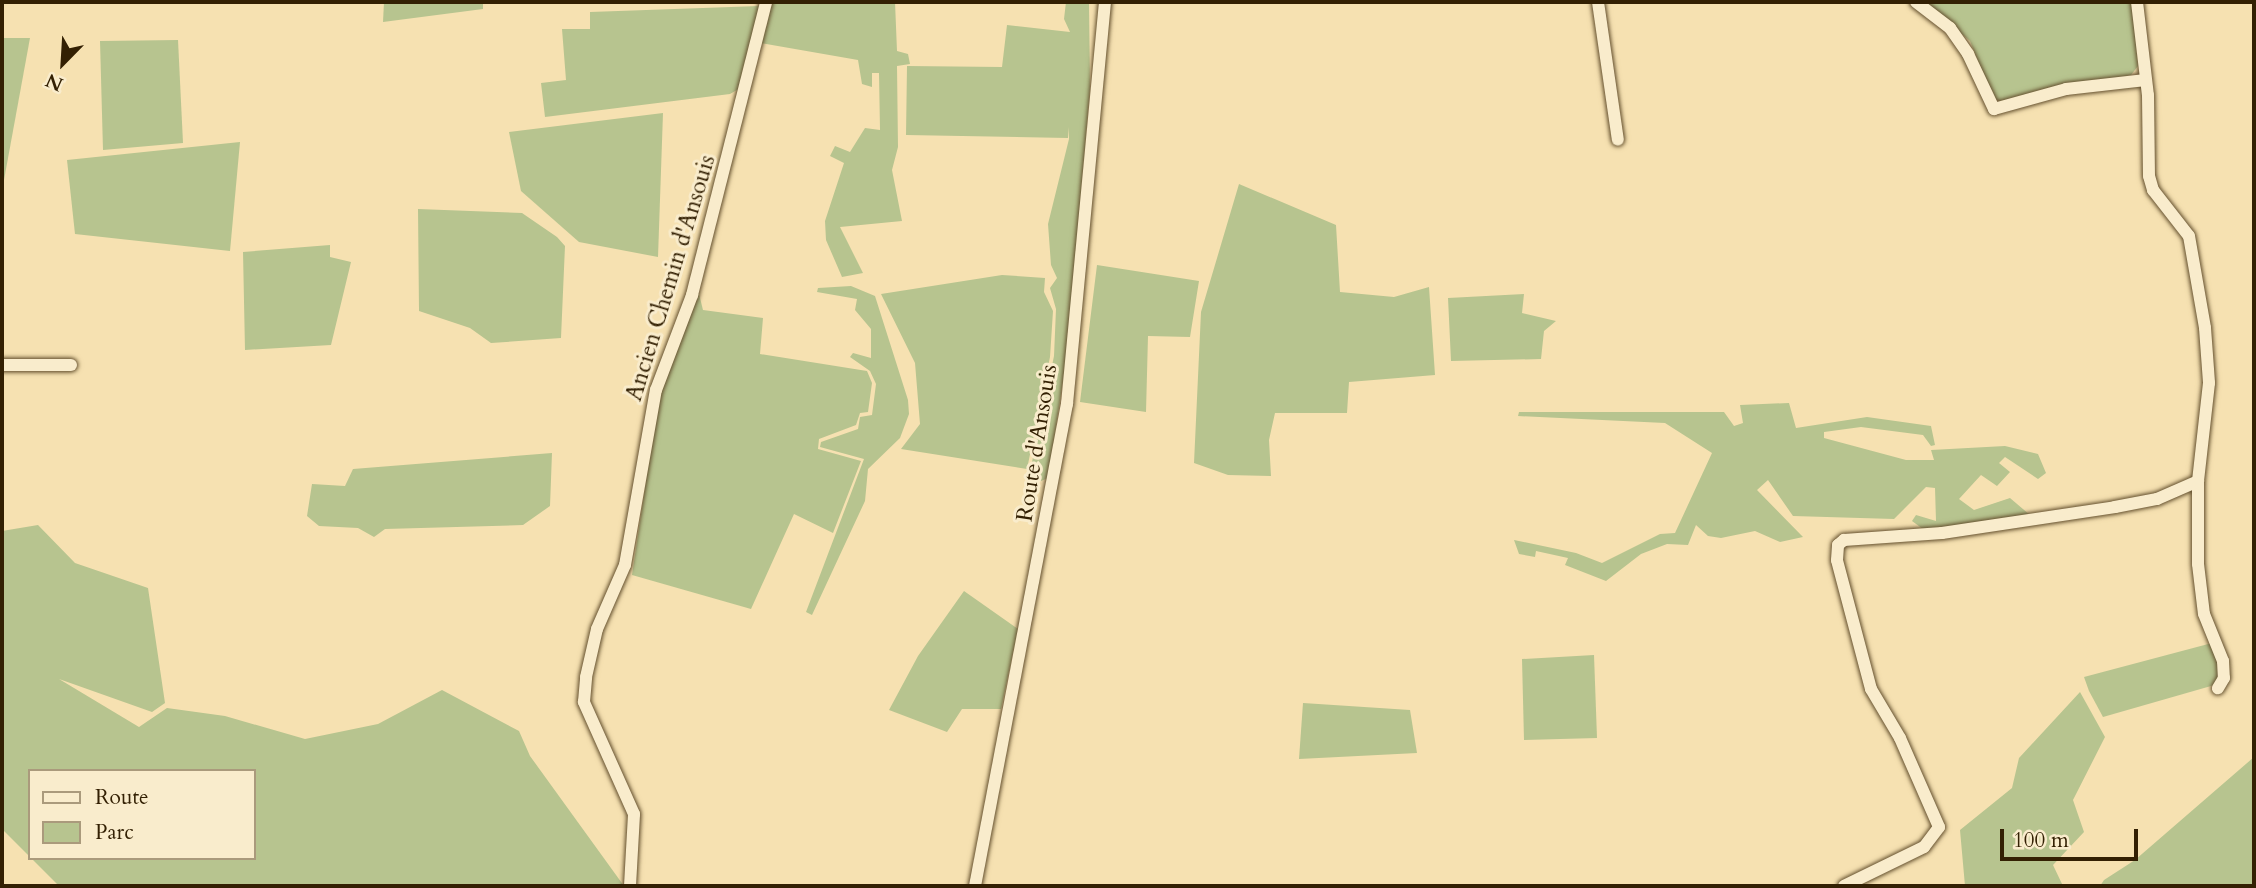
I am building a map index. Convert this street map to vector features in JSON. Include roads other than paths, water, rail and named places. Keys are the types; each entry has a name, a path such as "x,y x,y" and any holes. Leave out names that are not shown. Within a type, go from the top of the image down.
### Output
{"street":[{"name":"Ancien Chemin d'Ansouis","path":"630,886 634,814 584,702 586,677 597,629 625,565 656,390 692,295 766,2"},
{"name":"Route d'Ansouis","path":"975,886 1067,404 1105,2"},
{"path":"1598,2 1618,140"},
{"path":"1916,2 1950,27 1968,54 1994,109 2066,89 2145,80"},
{"path":"2137,2 2145,80 2149,176 2153,190 2189,236 2205,328 2209,383 2198,481 2201,594 2222,661 2224,678 2218,688"},
{"path":"2,365 71,365"},
{"path":"1844,886 1924,847 1939,827 1900,738 1871,689 1837,560 1838,545 1844,540 1941,533 2115,507 2157,499 2198,481"}]}
